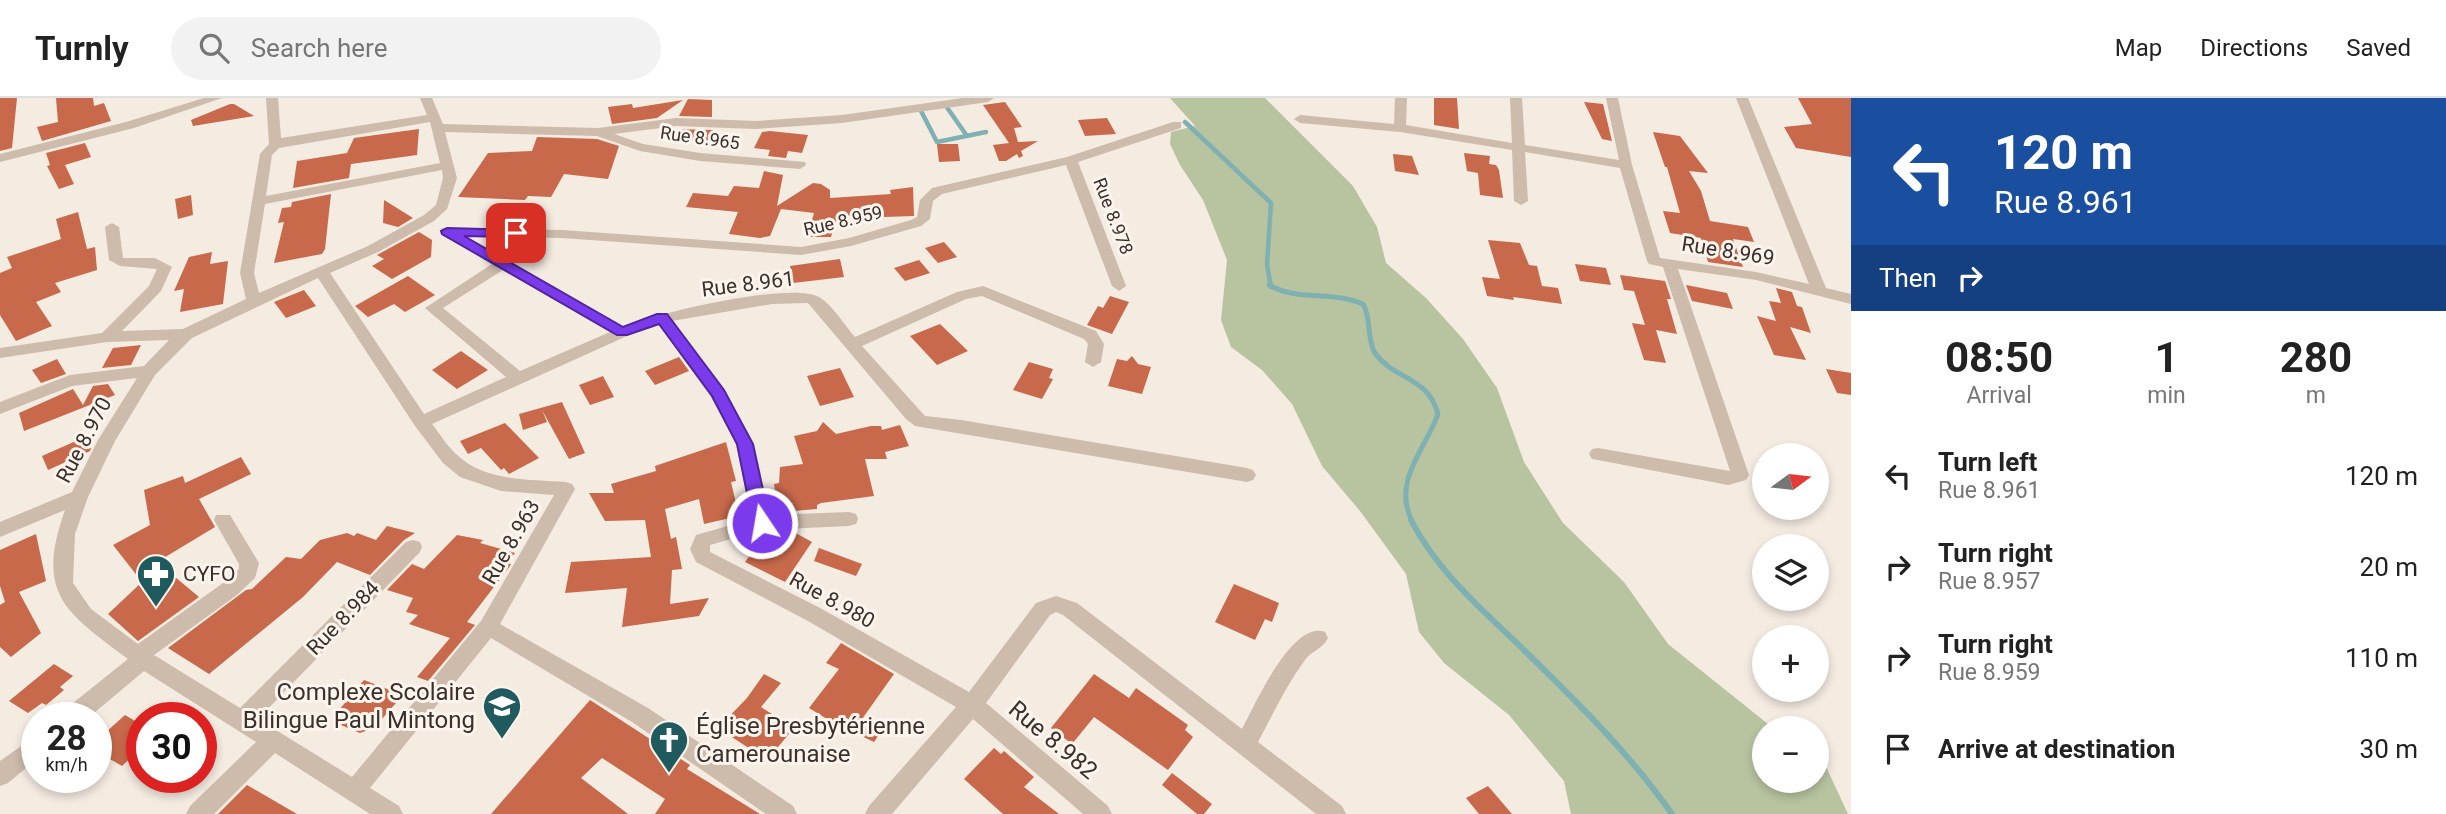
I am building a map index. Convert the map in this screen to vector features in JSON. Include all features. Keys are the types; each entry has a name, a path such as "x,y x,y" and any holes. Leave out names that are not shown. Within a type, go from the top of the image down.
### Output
{"street":[{"path":"0,158 181,103 216,98"},
{"path":"272,98 275,145"},
{"name":"Rue 8.970","path":"391,814 355,789 140,657 84,615 63,584 66,534 79,496 107,440 149,371 186,334 322,273 429,218 442,206 450,178 436,123 426,98"},
{"path":"254,302 247,273 265,154 275,145 436,123 598,132 676,122 756,125 829,120 988,98"},
{"path":"1400,128 1401,98"},
{"path":"1516,98 1521,201"},
{"path":"1300,120 1400,128 1626,165 1612,98"},
{"path":"1742,98 1819,290"},
{"name":"Rue 8.959","path":"447,231 562,234 801,251 851,242 916,223 923,219 927,200 937,191 1071,160 1177,125"},
{"name":"Rue 8.965","path":"598,132 640,147 700,157 800,165"},
{"name":"Rue 8.978","path":"1071,160 1119,286"},
{"path":"258,201 448,165"},
{"name":"Rue 8.969","path":"1626,165 1654,261 1756,276 1851,299"},
{"path":"429,218 622,332"},
{"path":"107,337 156,288 165,267 155,262 116,260 112,227"},
{"path":"1598,454 1728,478 1740,474 1669,262"},
{"path":"503,263 433,308 519,379"},
{"name":"Rue 8.963","path":"322,273 421,422 449,458 466,472 500,484 566,489 488,627 355,789"},
{"path":"852,344 962,295 983,291 1090,335 1096,344 1093,362"},
{"name":"Rue 8.961","path":"421,422 622,332 662,318 772,299 801,297 813,300 921,422 961,426 1247,475"},
{"path":"662,318 718,394 745,444 762,523 849,519"},
{"path":"0,353 107,337 186,334"},
{"path":"0,408 70,381 149,371"},
{"path":"0,530 79,496"},
{"path":"89,702 140,657 230,589 248,572 249,563 223,520"},
{"name":"Rue 8.980","path":"762,523 703,540 699,549 704,557 816,615 972,705"},
{"name":"Rue 8.984","path":"243,720 413,547"},
{"path":"877,814 972,705 1043,609 1056,604 1070,609 1334,814"},
{"path":"488,627 541,653 699,753 785,814"},
{"path":"1245,745 1286,670 1300,650 1318,638"},
{"name":"Rue 8.982","path":"972,705 1100,814"},
{"path":"198,814 274,739"},
{"path":"0,775 21,758"}],"green space":[{"path":"1170,98 1265,98 1353,186 1377,227 1386,263 1426,298 1463,339 1497,388 1524,462 1563,523 1624,582 1668,644 1758,716 1752,716 1752,793 1829,793 1829,773 1848,814 1571,814 1564,781 1509,715 1444,663 1419,632 1406,574 1360,511 1322,466 1292,404 1262,370 1231,347 1221,320 1227,260 1203,200 1170,144 1171,132 1195,126"}],"building":[{"path":"0,98 17,98 12,148 0,151"},
{"path":"56,98 93,98 94,106 104,103 111,121 42,141 37,127 58,122"},
{"path":"1434,98 1457,98 1459,129 1434,125"},
{"path":"1798,98 1851,98 1851,157 1796,148 1784,127 1812,124"},
{"path":"688,99 712,100 712,117 679,116"},
{"path":"683,100 657,118 612,124 608,107 632,104 633,108"},
{"path":"1005,102 1022,127 1014,128 1018,142 1038,141 1021,151 1023,156 1019,158 1017,154 1006,161 999,161 993,145 1009,143 983,105"},
{"path":"1584,102 1603,104 1612,141 1602,139"},
{"path":"230,104 254,116 193,126 191,120"},
{"path":"1107,118 1116,134 1085,136 1078,120"},
{"path":"419,129 417,155 351,164 349,178 293,188 297,161 347,153 354,138"},
{"path":"672,129 713,131 708,141 667,138"},
{"path":"762,132 808,135 802,153 788,151 786,158 768,156 770,150 754,148"},
{"path":"1653,132 1680,136 1708,173 1689,171 1701,191 1710,221 1748,227 1754,242 1733,239 1743,267 1708,262 1701,238 1670,233 1663,211 1680,213 1667,167"},
{"path":"537,137 597,139 619,146 608,179 564,174 551,197 528,196 525,200 458,197 488,153 532,151"},
{"path":"85,143 91,157 65,165 74,184 59,189 47,166 50,165 46,153"},
{"path":"937,144 958,144 960,161 939,162"},
{"path":"1464,153 1490,156 1489,164 1496,165 1499,170 1503,198 1480,195 1478,173 1467,171"},
{"path":"1393,154 1412,156 1419,175 1395,171"},
{"path":"764,171 783,175 777,206 813,183 821,184 830,190 830,198 891,194 890,190 913,187 914,216 884,217 884,213 837,217 831,237 807,237 814,213 781,209 770,236 760,238 729,234 738,212 686,207 693,193 728,196 734,186 759,188"},
{"path":"331,194 325,249 322,254 274,263 284,222 278,223 282,208 291,207 292,202"},
{"path":"191,195 193,215 178,219 175,199"},
{"path":"384,200 413,218 398,227 383,223"},
{"path":"78,212 87,249 95,247 97,270 55,283 61,292 36,302 52,326 16,341 0,315 0,273 12,268 7,257 61,239 56,219"},
{"path":"419,232 432,240 431,257 392,279 372,266 384,259 377,255"},
{"path":"1488,240 1520,243 1529,265 1537,266 1542,286 1558,288 1562,304 1487,296 1482,277 1500,279"},
{"path":"944,242 957,257 938,263 925,248"},
{"path":"212,252 210,264 228,261 223,304 180,312 184,289 174,291 189,257"},
{"path":"840,259 844,277 793,283 790,266"},
{"path":"919,260 930,273 905,281 894,268"},
{"path":"1575,264 1606,268 1611,285 1580,281"},
{"path":"1620,275 1665,281 1677,334 1656,330 1666,363 1644,360 1632,323 1645,325 1634,291 1624,290"},
{"path":"408,276 435,295 405,312 394,304 368,317 355,306"},
{"path":"1686,285 1727,293 1733,309 1692,301"},
{"path":"1776,288 1792,292 1797,306 1802,307 1811,333 1790,327 1806,360 1774,355 1757,316 1776,321 1769,301 1781,303"},
{"path":"304,290 316,306 286,318 274,302"},
{"path":"1110,296 1129,302 1112,334 1087,325 1098,306 1103,308"},
{"path":"940,324 968,351 937,365 910,336"},
{"path":"141,345 131,365 102,368 113,348"},
{"path":"461,351 488,370 457,389 432,370"},
{"path":"1132,356 1138,364 1151,367 1142,394 1108,386 1117,359 1127,361"},
{"path":"679,357 689,371 655,385 645,371"},
{"path":"57,359 66,374 41,383 32,370"},
{"path":"1029,362 1053,369 1049,378 1053,379 1042,399 1013,390"},
{"path":"840,368 854,397 820,406 807,376"},
{"path":"1826,369 1851,373 1851,395 1837,393"},
{"path":"603,376 614,397 590,405 579,385"},
{"path":"108,384 115,395 24,431 19,413 73,389 83,405 93,386"},
{"path":"562,402 585,453 569,459 542,410 547,422 523,430 519,414"},
{"path":"823,422 836,434 871,426 881,426 882,430 900,425 909,446 885,452 887,459 865,459 874,496 821,503 817,505 817,509 781,512 785,506 777,508 774,484 779,483 780,467 803,464 794,436 817,431"},
{"path":"505,423 539,458 509,474 504,468 501,470 481,448 468,454 460,441"},
{"path":"85,437 90,451 48,470 42,456"},
{"path":"726,442 736,481 731,482 739,516 704,524 699,499 665,509 671,539 676,537 682,569 672,570 670,604 709,598 699,616 622,627 627,588 565,593 571,562 651,557 645,520 605,521 589,493 614,493 611,484 656,471 655,466"},
{"path":"241,457 251,474 199,499 215,527 157,562 199,597 138,641 108,614 142,582 113,545 150,525 144,490 183,476 185,483"},
{"path":"387,526 415,533 404,540 370,575 337,562 303,597 209,674 168,648 246,590 252,589 286,557 301,559 320,540 347,533 354,536 357,533 376,540"},
{"path":"792,531 812,542 785,582 745,562 760,541 782,552 780,532"},
{"path":"36,534 46,581 19,592 41,633 11,657 0,647 0,605 5,602 0,586 0,550"},
{"path":"457,535 483,540 480,543 515,553 507,563 511,564 510,566 467,622 475,625 428,681 417,677 450,638 409,624 418,615 406,612 413,598 387,590 412,564 424,569"},
{"path":"819,548 862,564 856,576 814,561"},
{"path":"1234,584 1279,603 1272,622 1265,619 1255,640 1215,622"},
{"path":"841,643 894,674 862,719 883,729 874,742 857,734 855,736 809,708 839,669 826,663"},
{"path":"54,664 73,676 60,687 64,690 50,702 21,702 21,709 9,701"},
{"path":"764,674 781,683 761,707 794,728 767,760 718,728 747,698"},
{"path":"1094,674 1129,698 1136,688 1188,725 1185,730 1193,737 1168,770 1094,717 1072,744 1051,728"},
{"path":"364,680 403,695 374,728 360,733 341,725 345,721 334,716"},
{"path":"590,700 690,765 687,769 760,814 655,814 665,799 602,758 581,778 628,814 491,814"},
{"path":"126,716 126,762 122,766 112,760 112,727"},
{"path":"994,748 1001,754 1004,751 1034,777 1024,787 1059,814 1003,814 964,779"},
{"path":"1172,773 1212,804 1204,814 1197,814 1162,785"},
{"path":"247,785 297,814 218,814"},
{"path":"1488,786 1512,814 1479,814 1466,798"}],"waterway":[{"path":"946,106 967,136"},
{"path":"920,109 937,142 967,136"},
{"path":"1185,122 1271,203 1267,265 1271,286"},
{"path":"967,136 986,132"},
{"path":"1271,286 1291,293 1339,298 1363,304 1375,353 1391,369 1427,392 1438,414 1408,479 1407,506 1412,521"},
{"path":"1411,520 1448,574 1603,730 1672,814"}],"place":[{"name":"CYFO","path":"156,608"},
{"name":"Complexe Scolaire Bilingue Paul Mintong","path":"502,740"},
{"name":"Église Presbytérienne Camerounaise","path":"669,774"}],"route":[{"path":"516,233 447,231 622,332 662,318 718,394 745,444 762,523"}]}
